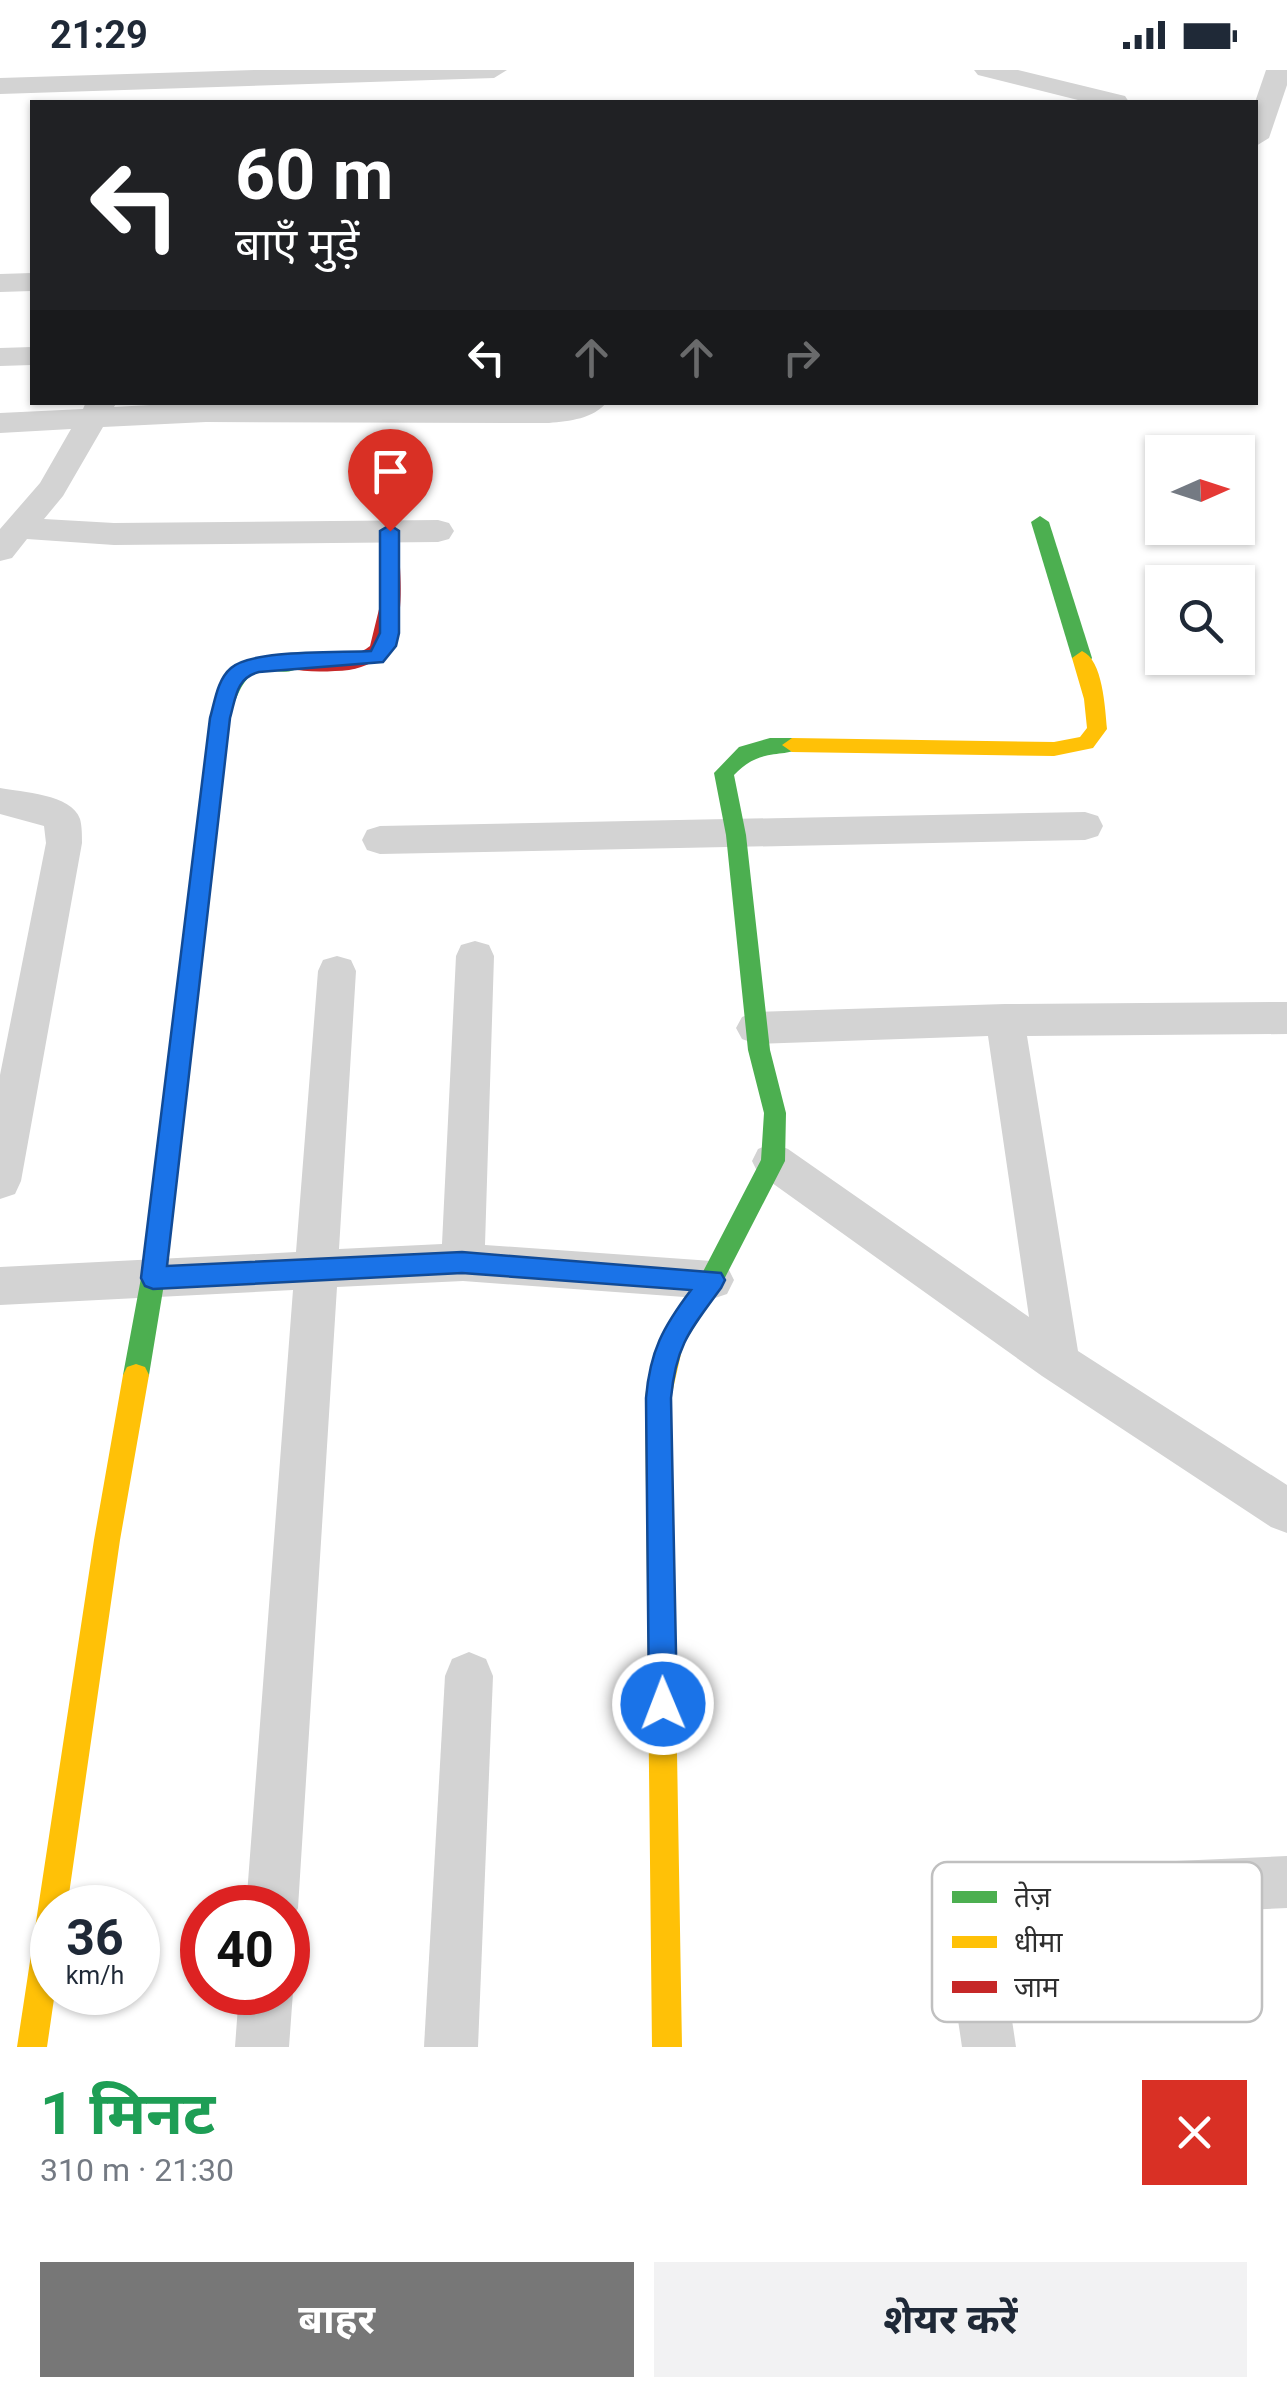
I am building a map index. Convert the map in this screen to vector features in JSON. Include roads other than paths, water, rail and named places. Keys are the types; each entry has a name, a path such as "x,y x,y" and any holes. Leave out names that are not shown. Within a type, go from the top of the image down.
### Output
{"street":[{"path":"0,86 494,70"},
{"path":"987,70 1108,100"},
{"path":"1258,130 1279,70"},
{"path":"261,100 274,76"},
{"path":"1258,139 1287,148"},
{"path":"0,283 30,282"},
{"path":"0,356 30,356"},
{"path":"0,423 97,411 549,413 585,405"},
{"path":"10,539 52,489 97,411"},
{"path":"668,2047 658,1398 662,1359 679,1325 712,1280 773,1161 775,1113 756,1028 736,836 724,773 741,753 764,745 1054,749 1086,743 1097,729 1094,699 1040,522"},
{"path":"32,2047 107,1540 153,1278 220,718 229,683 240,670 259,665 376,657 386,646 390,531"},
{"path":"10,539 114,534 438,531"},
{"path":"0,801 44,810 62,819 64,843 0,1181"},
{"path":"380,840 736,836 1085,826"},
{"path":"462,1262 476,956"},
{"path":"274,1885 338,971"},
{"path":"756,1028 1005,1020 1287,1018"},
{"path":"1005,1020 1058,1362"},
{"path":"773,1161 1058,1362 1287,1511"},
{"path":"0,1286 462,1262 712,1280"},
{"path":"451,2047 469,1676"},
{"path":"1262,1883 1287,1882"},
{"path":"262,2047 264,2015"},
{"path":"985,2022 989,2047"}]}
